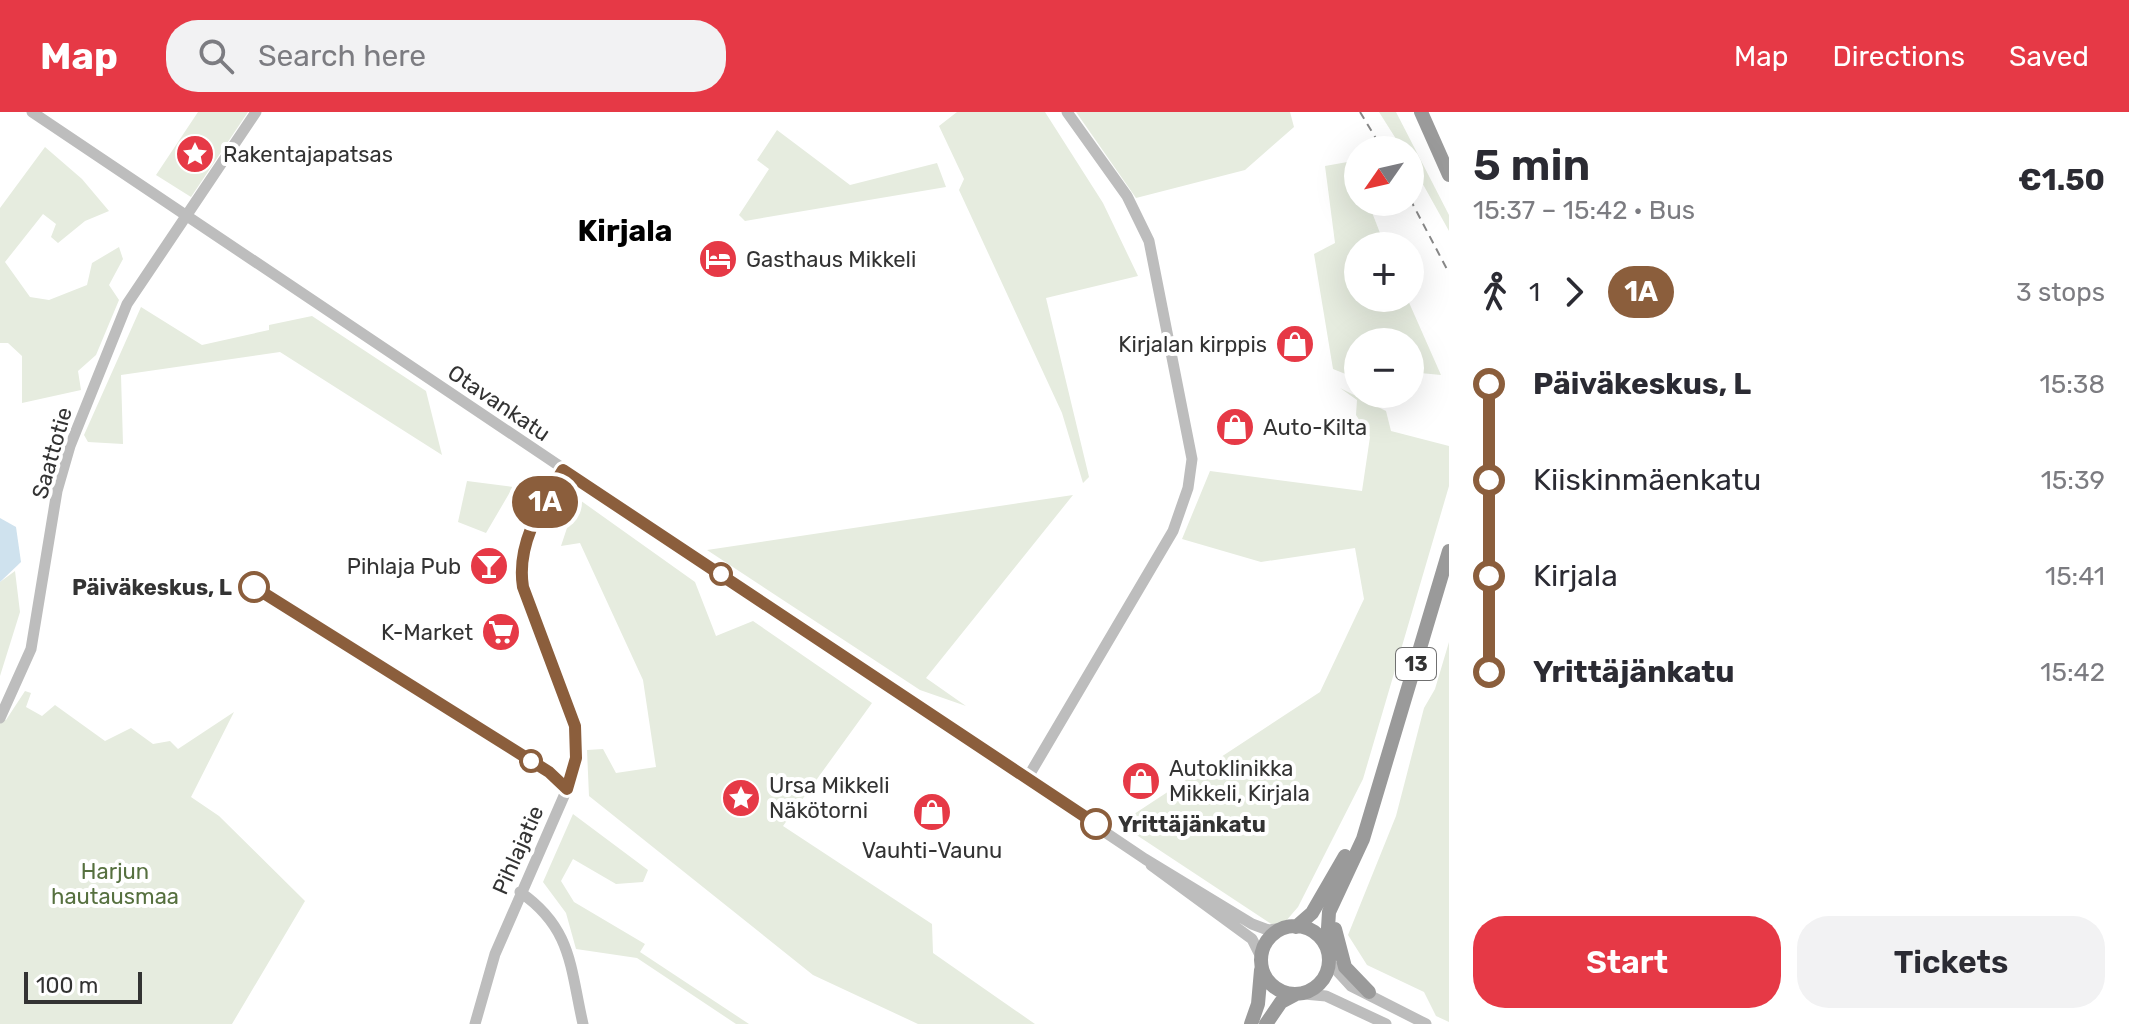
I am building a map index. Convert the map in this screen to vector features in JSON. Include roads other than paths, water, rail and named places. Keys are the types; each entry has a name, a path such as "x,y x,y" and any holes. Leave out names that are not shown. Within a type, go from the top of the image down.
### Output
{"highway":[{"path":"1421,112 1449,175"},
{"name":"13","path":"1329,962 1329,912 1363,839 1384,776 1449,551"},
{"name":"13","path":"1261,963 1267,940 1312,913 1384,776"},
{"path":"1339,889 1336,943 1345,967 1369,992"},
{"path":"1290,927 1313,930 1327,944"},
{"path":"1266,1024 1281,1002 1318,983 1329,962"},
{"path":"1261,963 1275,989 1300,994"},
{"path":"1251,1024 1258,1004 1261,963"}],"street":[{"name":"Otavankatu","path":"32,112 563,470 1028,777 1145,859 1252,924 1268,930 1290,927"},
{"name":"Saattotie","path":"0,718 31,649 57,491 70,446 127,304 256,112"},
{"path":"1028,777 1173,531 1188,488 1192,459 1149,241 1127,196 1067,112"},
{"name":"Pihlajatie","path":"475,1024 495,954 567,789 576,758 571,710 523,587 520,571 522,550 563,470"},
{"name":"Otavankatu","path":"1145,859 1158,873 1252,939 1261,963"},
{"path":"520,892 550,916 562,935 583,1024"},
{"path":"1329,962 1343,980 1426,1024"},
{"path":"1300,994 1326,996 1386,1024"}],"water":[{"path":"0,518 16,527 21,562 0,582"}],"railway":[{"path":"1360,112 1375,136"},
{"path":"1419,216 1449,273"}],"place":[{"name":"Rakentajapatsas","path":"195,154"},
{"name":"Gasthaus Mikkeli","path":"718,259"},
{"name":"Kirjalan kirppis","path":"1295,344"},
{"name":"Auto-Kilta","path":"1235,427"},
{"name":"Pihlaja Pub","path":"489,566"},
{"name":"Päiväkeskus, L","path":"254,587"},
{"name":"K-Market","path":"501,632"},
{"name":"Autoklinikka Mikkeli, Kirjala","path":"1141,781"},
{"name":"Ursa Mikkeli Näkötorni","path":"741,798"},
{"name":"Vauhti-Vaunu","path":"932,812"},
{"name":"Yrittäjänkatu","path":"1096,824"}],"district":[{"name":"Kirjala","path":"625,231"}],"park label":[{"name":"Harjun hautausmaa","path":"115,884"}]}
